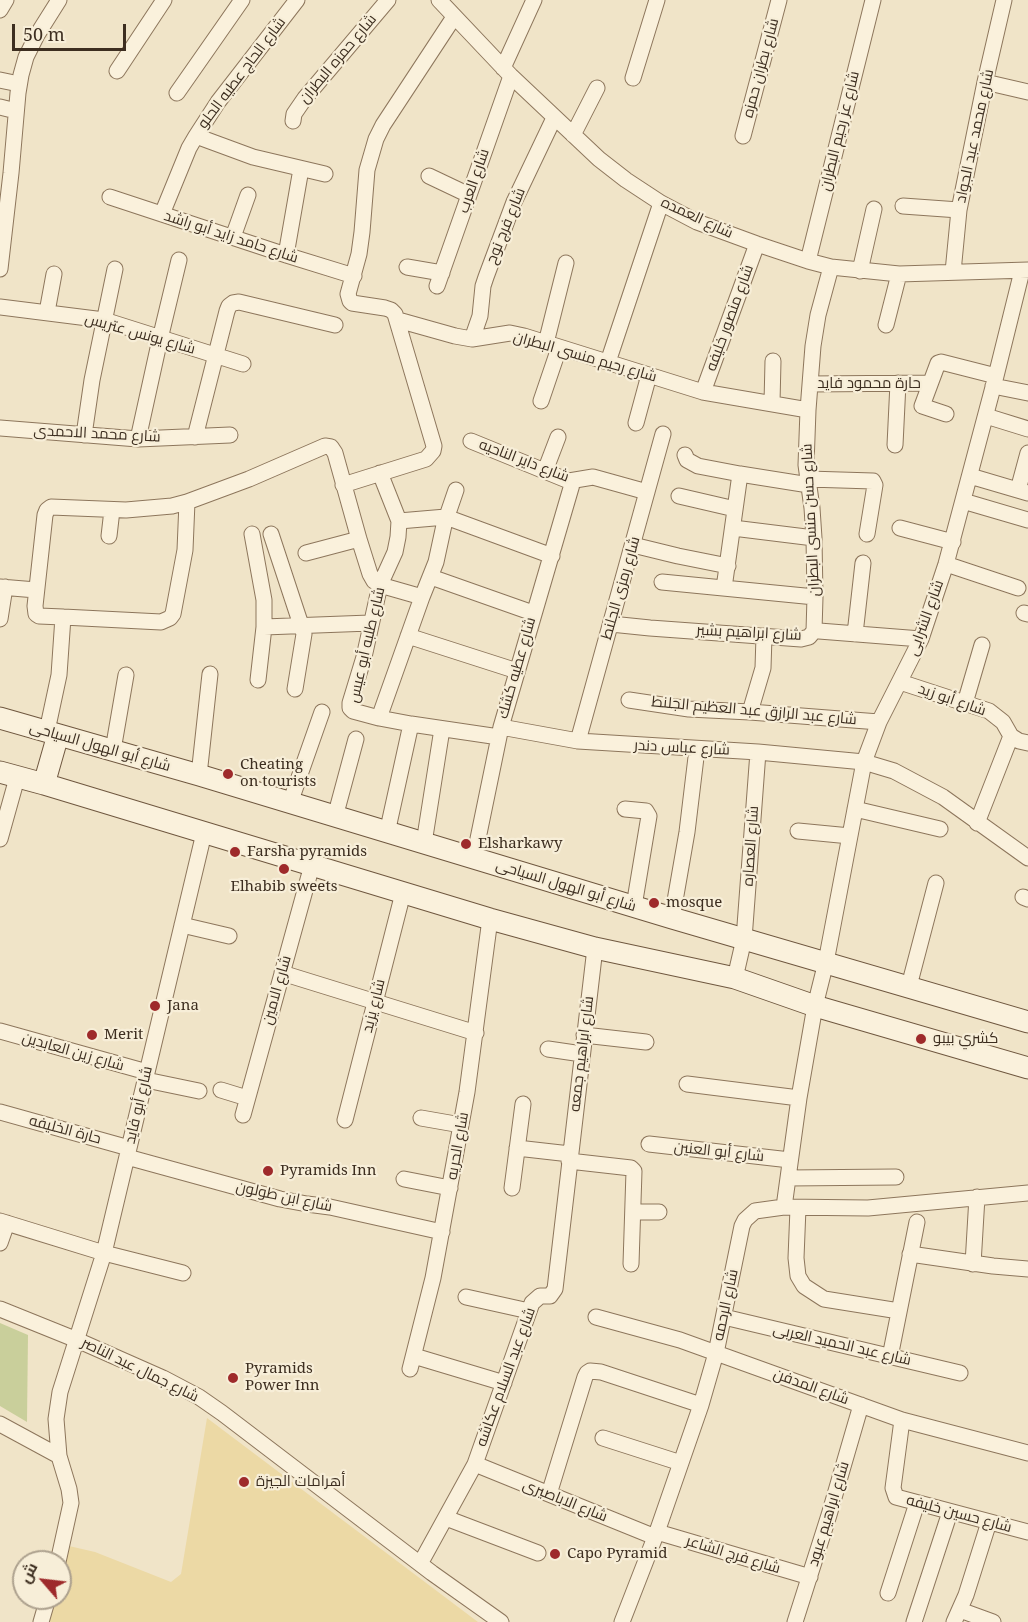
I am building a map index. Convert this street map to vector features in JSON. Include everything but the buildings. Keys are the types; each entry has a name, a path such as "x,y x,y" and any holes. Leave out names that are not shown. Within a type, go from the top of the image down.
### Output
{"main road":[{"name":"شارع أبو الهول السياحى","path":"0,718 199,775 672,918 1028,1021"},
{"path":"44,784 52,733"},
{"path":"9,775 490,919 595,948 735,978 815,1006 1028,1068"}],"street":[{"path":"0,10 6,0"},
{"path":"0,269 5,171 19,84 26,57 59,0"},
{"path":"117,71 164,0"},
{"path":"177,93 242,0"},
{"name":"شارع الحاج عطيه الحلو","path":"162,214 196,136 218,102 297,0"},
{"name":"شارع حمزه البطران","path":"293,121 294,114 305,98 388,0"},
{"name":"شارع العمده","path":"439,0 507,72 599,159 661,203 697,222 831,267 899,274 1025,270"},
{"name":"شارع العرب","path":"407,267 440,280 507,72 534,0"},
{"path":"633,78 657,0"},
{"name":"شارع بطران حمزه","path":"743,136 779,0"},
{"name":"شارع عز رحيم البطران","path":"808,261 873,0"},
{"name":"شارع محمد عبد الجواد","path":"953,273 959,210 1004,0"},
{"path":"354,276 362,232 367,170 376,139 454,17"},
{"path":"0,80 19,84"},
{"path":"985,82 1028,92"},
{"path":"573,135 597,88"},
{"path":"0,107 16,111"},
{"name":"شارع فرج نوح","path":"472,339 480,316 486,277 514,202 554,118"},
{"path":"196,136 244,154 325,174"},
{"path":"286,255 301,169"},
{"path":"429,176 469,195"},
{"path":"233,237 248,195"},
{"name":"شارع حامد زايد أبو راشد","path":"110,197 354,276"},
{"path":"608,362 661,203"},
{"path":"903,206 959,210"},
{"path":"860,271 874,209"},
{"name":"شارع منصور خليفه","path":"703,392 757,244"},
{"path":"138,439 179,260"},
{"path":"541,401 553,345 566,263"},
{"name":"شارع حسن منسى البطران","path":"814,631 814,538 806,465 808,410 813,346 818,315 831,267"},
{"path":"84,435 92,380 115,269"},
{"name":"شارع الشرابى","path":"815,1006 864,762 879,722 921,639 946,564 1025,270"},
{"path":"47,312 54,274"},
{"path":"886,325 899,274"},
{"name":"شارع رحيم منسى البطران","path":"354,276 348,294 352,303 391,310 398,320 472,339 510,333 524,336 703,392 808,410"},
{"path":"195,437 229,306 239,302 335,325"},
{"name":"شارع يونس عتريس","path":"0,307 104,320 243,364"},
{"path":"343,485 426,459 433,451 434,446 398,320"},
{"path":"772,404 773,361"},
{"path":"946,414 922,406 936,364 939,362 1028,393"},
{"path":"636,423 649,375"},
{"path":"895,445 898,383"},
{"name":"حارة محمود فايد","path":"810,384 929,383"},
{"path":"986,416 1028,429"},
{"name":"شارع محمد الاحمدى","path":"0,428 138,439 230,435"},
{"name":"شارع رمزى الجلنط","path":"578,741 663,434"},
{"path":"545,471 558,437"},
{"name":"شارع داير الناحيه","path":"471,441 569,481 593,477 647,492"},
{"path":"187,502 185,550 173,614 170,618 161,622 39,616 36,614 36,590 45,515 51,507 141,510 187,502 249,479 325,446 334,449 359,539 374,581 380,585 422,597"},
{"path":"970,476 1023,491 1028,453"},
{"path":"686,454 687,460 698,466 740,474 809,482 873,481 875,485 867,534"},
{"name":"شارع طلبه أبو عيس","path":"380,473 399,521 397,545 380,585 350,708 353,711 380,718 442,729 500,732"},
{"path":"724,588 740,474"},
{"name":"شارع عطيه كشك","path":"474,858 500,732 573,481"},
{"path":"380,718 436,562 446,517 456,490"},
{"path":"679,496 735,509"},
{"path":"963,501 1028,519"},
{"path":"109,536 112,510"},
{"path":"399,521 446,517 552,556"},
{"path":"733,528 814,538"},
{"path":"900,528 953,542"},
{"path":"252,534 264,600 264,627 258,680"},
{"path":"272,534 304,634 295,688"},
{"path":"306,553 359,539"},
{"path":"633,545 728,566"},
{"path":"855,634 863,563"},
{"path":"946,564 1018,588"},
{"path":"431,577 533,613"},
{"path":"662,582 815,597"},
{"path":"0,619 3,587 36,590"},
{"path":"52,733 63,617"},
{"path":"264,627 370,623"},
{"name":"شارع ابراهيم بشير","path":"610,624 801,639 809,637 814,631 921,639"},
{"path":"408,636 517,671"},
{"path":"750,712 763,668 764,636"},
{"path":"965,703 982,645"},
{"path":"199,775 210,674"},
{"path":"112,750 126,675"},
{"name":"شارع أبو زيد","path":"900,682 989,711 1003,722 1011,736 1028,743"},
{"name":"شارع عبد الرازق عبد العظيم الجلنط","path":"629,700 688,709 879,722"},
{"path":"290,804 322,712"},
{"path":"387,833 411,724"},
{"path":"424,843 442,729"},
{"name":"شارع عباس دندر","path":"500,732 578,741 758,752 864,762 894,771 943,797 1028,858"},
{"path":"977,822 1011,736"},
{"path":"334,817 356,739"},
{"path":"672,918 687,832 697,749"},
{"name":"شارع العصاره","path":"735,978 744,939 758,752"},
{"path":"0,839 9,775"},
{"path":"855,808 940,829"},
{"path":"625,809 646,812 649,816 634,906"},
{"path":"798,831 850,836"},
{"name":"شارع أبو فايد","path":"61,1550 71,1503 59,1456 56,1419 60,1392 104,1253 204,833"},
{"name":"شارع الامين","path":"243,1115 312,866"},
{"path":"909,986 936,883"},
{"name":"شارع يزيد","path":"345,1120 403,893"},
{"name":"شارع الحريه","path":"490,919 476,1033 450,1188 429,1297 412,1362 504,1383"},
{"path":"182,925 230,936"},
{"name":"شارع ابراهيم جمعه","path":"570,1158 595,948"},
{"path":"282,973 476,1033"},
{"path":"815,1006 788,1178 798,1276 804,1286 824,1299 899,1311"},
{"name":"شارع زين العابدين","path":"0,1031 199,1091"},
{"path":"584,1035 646,1042"},
{"path":"548,1049 582,1054"},
{"path":"687,1084 799,1098"},
{"path":"220,1090 247,1098"},
{"path":"512,1188 523,1104"},
{"name":"حارة الخليفه","path":"0,1112 128,1152"},
{"path":"421,1118 461,1125"},
{"name":"شارع أبو العنين","path":"649,1144 790,1160"},
{"path":"517,1148 632,1169 634,1173 631,1264"},
{"name":"شارع ابن طولون","path":"128,1152 280,1199 330,1207 442,1232"},
{"name":"شارع عبد السلام عكاشه","path":"420,1564 475,1464 532,1303 536,1298 550,1296 555,1289 570,1158"},
{"path":"788,1178 896,1177"},
{"path":"404,1179 450,1188"},
{"name":"شارع الرحمه","path":"622,1622 656,1535 701,1405 716,1353 745,1220 755,1211 791,1208 868,1208 1028,1193"},
{"path":"973,1264 978,1197"},
{"path":"633,1212 659,1212"},
{"path":"0,1243 3,1222 104,1253 183,1273"},
{"path":"890,1357 917,1222"},
{"path":"910,1254 973,1264 1028,1269"},
{"path":"466,1297 529,1311"},
{"name":"شارع جمال عبد الناصر","path":"0,1309 163,1378 199,1397 464,1597 501,1622"},
{"name":"شارع المدفن","path":"596,1317 668,1336 902,1420 1028,1453"},
{"name":"شارع عبد الحميد العربى","path":"724,1317 960,1374"},
{"path":"549,1494 585,1377 590,1371 601,1372 701,1405"},
{"name":"شارع ابراهيم عبود","path":"795,1622 810,1577 835,1516 861,1405"},
{"name":"شارع حسين خليفه","path":"902,1420 893,1491 898,1498 1028,1532"},
{"path":"0,1424 59,1456"},
{"path":"603,1438 681,1463"},
{"name":"شارع الاباصيرى","path":"475,1464 656,1535"},
{"path":"888,1593 917,1503"},
{"path":"914,1622 950,1512"},
{"path":"446,1518 538,1553"},
{"path":"989,1522 957,1616 993,1622"},
{"name":"شارع فرج الشاعر","path":"656,1535 810,1577"}],"green space":[{"path":"0,1323 28,1335 27,1422 0,1406"}],"sand":[{"name":"أهرامات الجيزة","path":"207,1418 478,1622 47,1622 50,1610 72,1610 72,1550 68,1550 69,1546 95,1552 171,1582 181,1574"}],"place":[{"name":"Cheating on tourists","path":"228,774"},
{"name":"Elsharkawy","path":"466,844"},
{"name":"Farsha pyramids","path":"235,852"},
{"name":"Elhabib sweets","path":"284,869"},
{"name":"mosque","path":"654,903"},
{"name":"Jana","path":"155,1006"},
{"name":"Merit","path":"92,1035"},
{"name":"كشري بيبو","path":"921,1039"},
{"name":"Pyramids Inn","path":"268,1171"},
{"name":"Pyramids Power Inn","path":"233,1378"},
{"name":"أهرامات الجيزة","path":"244,1482"},
{"name":"Capo Pyramid","path":"555,1554"}]}
